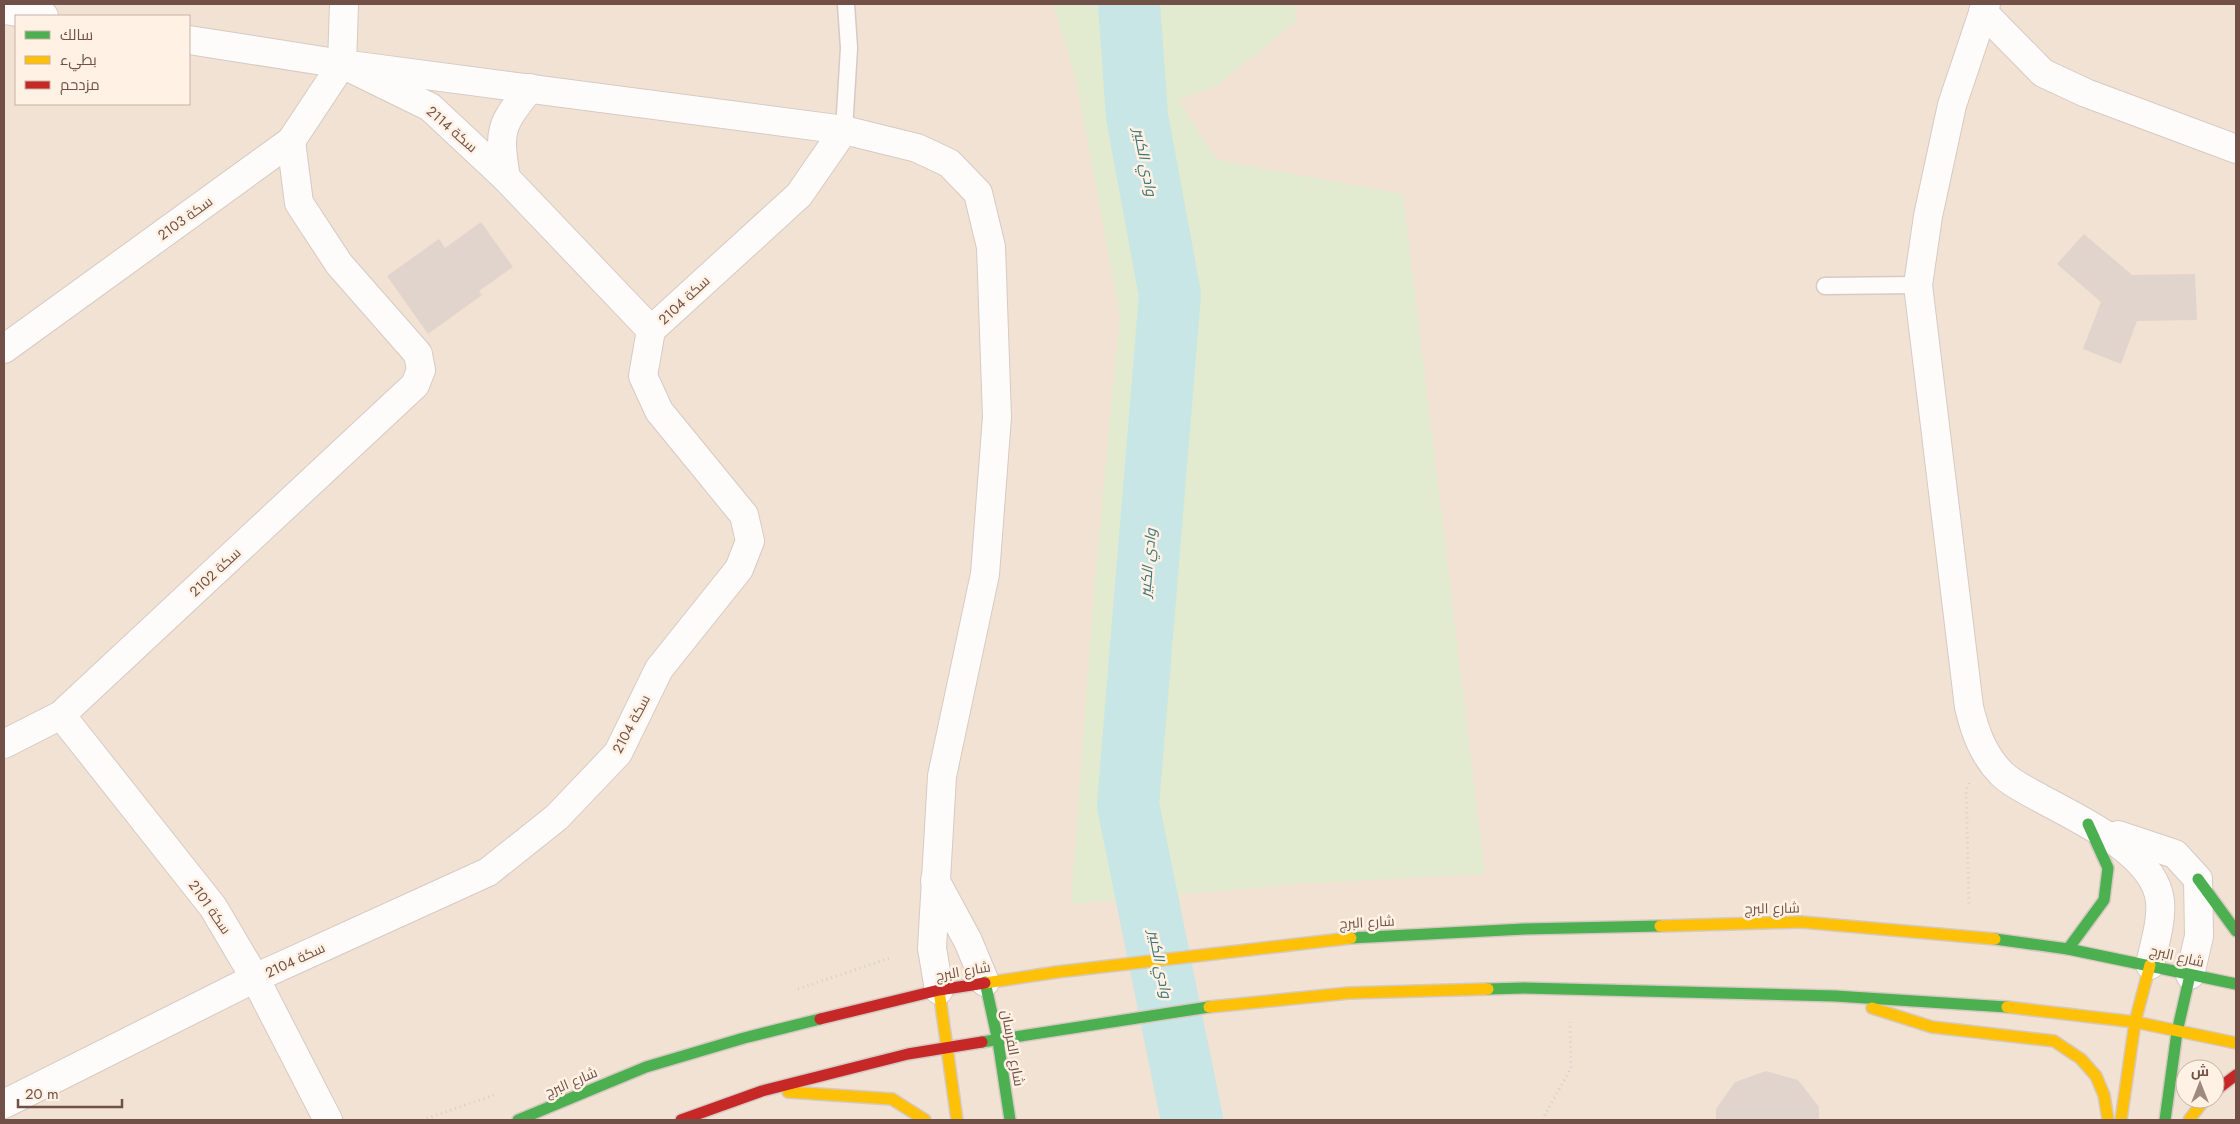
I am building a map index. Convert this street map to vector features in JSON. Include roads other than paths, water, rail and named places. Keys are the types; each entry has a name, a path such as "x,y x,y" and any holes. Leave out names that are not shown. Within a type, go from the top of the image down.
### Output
{"main road":[{"path":"2068,949 2104,900 2108,868 2088,824"},
{"path":"2198,878 2236,931"},
{"name":"شارع البرج","path":"518,1120 646,1067 744,1038 939,990 1058,972 1335,938 1524,929 1801,922 1970,934 2068,949 2236,984"},
{"path":"2121,1120 2135,1022 2150,965"},
{"path":"2165,1120 2177,1032 2190,975"},
{"name":"شارع الفرسان","path":"985,982 998,1041 1010,1120"},
{"path":"681,1120 762,1091 908,1054 1194,1009 1349,993 1524,988 1834,996 1983,1004 2135,1022 2236,1043"},
{"path":"939,990 957,1120"},
{"path":"1834,996 1932,1027 2054,1041 2081,1058 2096,1076 2104,1095 2108,1120"},
{"path":"2225,1083 2236,1075"},
{"path":"762,1091 892,1099 926,1120"},
{"path":"2189,1120 2196,1109"}],"street":[{"path":"344,4 342,64 844,130 917,148 948,163 978,193 991,247 997,417 985,574 942,776 932,948 939,990"},
{"path":"2150,965 2158,929 2160,902 2156,883 2140,861 2088,824 2002,775 1985,753 1975,734 1969,707 1918,285 1928,216 1952,105 1985,8 2043,73 2086,93 2236,149"},
{"path":"4,10 37,15"},
{"name":"سكة 2114","path":"190,40 342,64 430,107 506,178 651,330"},
{"name":"سكة 2103","path":"4,349 291,141 342,64"},
{"path":"506,178 500,144 507,117 530,88"},
{"name":"سكة 2104","path":"4,1104 256,978 488,872 557,817 618,753 659,669 739,569 750,541 744,515 659,411 643,376 651,330 799,194 844,130"},
{"name":"سكة 2102","path":"4,744 61,715 415,385 421,370 418,354 339,264 299,203 291,141"},
{"name":"سكة 2101","path":"61,715 214,907 256,978 328,1120"},
{"path":"2088,824 2175,854 2198,878 2199,936 2190,975"},
{"path":"935,880 968,941 985,982"}],"lane":[{"path":"844,130 849,48 846,4"},
{"path":"1826,286 1918,285"}],"waterway":[{"name":"وادي الكبير","path":"1129,4 1137,116 1170,295 1128,805 1192,1120"}]}
